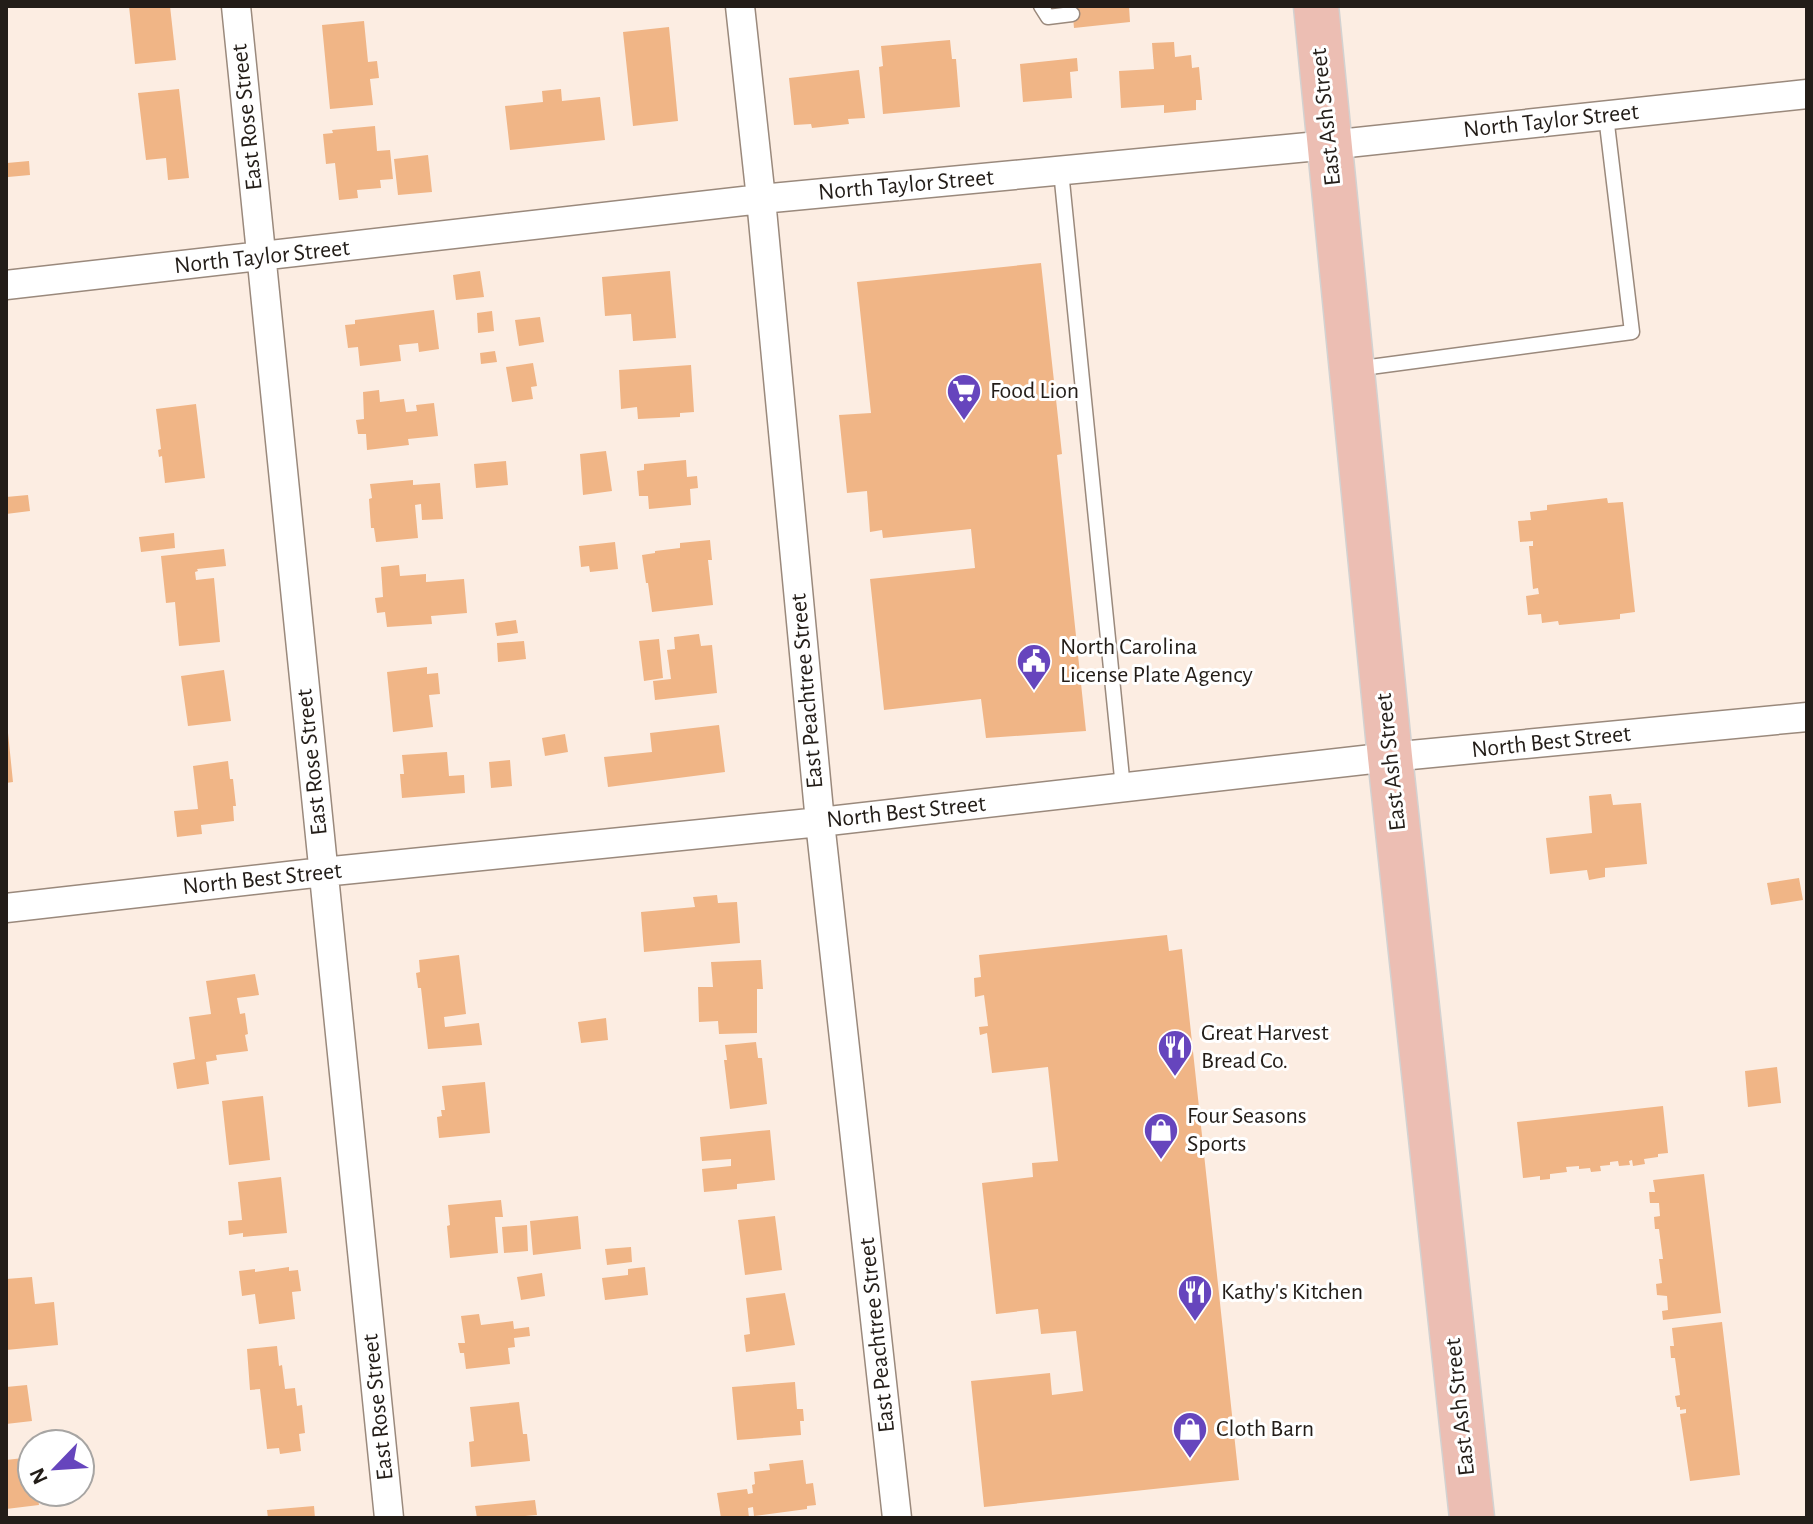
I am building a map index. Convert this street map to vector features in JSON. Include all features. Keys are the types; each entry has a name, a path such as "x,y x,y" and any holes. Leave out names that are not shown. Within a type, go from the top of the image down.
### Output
{"main road":[{"name":"East Ash Street","path":"1316,6 1390,757 1472,1518"}],"street":[{"name":"East Rose Street","path":"236,6 389,1518"},
{"name":"East Peachtree Street","path":"740,6 820,822 897,1518"},
{"name":"North Taylor Street","path":"6,285 761,199 1329,145 1807,94"},
{"name":"North Best Street","path":"6,908 323,872 820,822 1390,757 1807,717"}],"lane":[{"path":"1041,6 1048,17 1072,14"},
{"path":"1351,370 1632,332 1606,116"},
{"path":"1061,171 1123,788"}],"building":[{"path":"129,6 170,6 176,60 135,64"},
{"path":"1072,6 1129,6 1130,22 1074,28"},
{"path":"364,21 368,62 377,61 379,78 370,79 373,105 330,109 322,25"},
{"path":"669,27 678,121 633,126 623,32"},
{"path":"950,40 952,59 956,59 960,107 883,114 879,67 883,66 881,46"},
{"path":"1174,42 1175,57 1191,55 1192,68 1199,67 1202,100 1196,100 1196,110 1164,113 1164,105 1121,108 1119,71 1154,69 1152,43"},
{"path":"1077,58 1078,71 1070,72 1072,98 1023,102 1020,64"},
{"path":"859,70 865,118 848,119 849,124 812,128 811,124 794,125 789,78"},
{"path":"179,89 189,178 168,180 166,158 146,160 138,93"},
{"path":"561,89 562,101 600,97 605,140 510,150 505,106 543,102 542,91"},
{"path":"375,126 377,151 390,150 393,179 380,180 381,188 357,190 358,198 339,200 335,163 326,164 323,134 333,133 332,130"},
{"path":"428,155 432,192 398,195 394,159"},
{"path":"29,161 30,175 8,177 7,163"},
{"path":"1041,263 1062,454 1057,455 1086,731 986,738 981,699 884,710 870,579 975,568 971,529 883,538 882,530 870,532 867,491 847,493 839,415 871,413 857,282"},
{"path":"480,271 484,297 456,300 453,275"},
{"path":"670,271 676,338 633,341 631,314 605,316 602,277"},
{"path":"434,310 439,349 419,352 418,343 399,345 401,361 360,366 358,347 348,348 345,325 355,324 355,320"},
{"path":"492,311 494,331 478,333 477,313"},
{"path":"540,317 544,342 519,346 515,320"},
{"path":"495,351 497,362 481,364 480,353"},
{"path":"533,363 537,386 531,387 533,399 512,402 506,367"},
{"path":"691,365 694,412 680,413 680,417 638,419 637,407 621,409 619,370"},
{"path":"379,390 380,402 404,399 406,412 417,411 416,405 434,403 438,436 408,439 409,445 367,450 366,434 358,434 356,420 364,419 363,392"},
{"path":"196,404 205,478 165,483 162,456 159,457 158,450 161,449 156,409"},
{"path":"606,451 612,491 583,495 580,454"},
{"path":"686,460 687,477 697,476 698,488 690,489 691,505 649,509 648,496 639,496 637,471 644,470 644,464"},
{"path":"506,461 508,485 476,488 474,464"},
{"path":"413,480 413,485 440,483 443,519 422,520 421,504 415,505 418,538 376,542 374,528 371,528 370,484"},
{"path":"28,495 30,511 6,514 6,497"},
{"path":"1607,498 1608,503 1623,502 1635,612 1620,614 1620,619 1559,625 1558,621 1542,623 1541,614 1528,615 1526,596 1539,594 1538,588 1533,589 1529,546 1533,546 1533,541 1520,542 1518,521 1531,520 1530,512 1547,510 1547,505"},
{"path":"174,533 175,548 141,552 139,537"},
{"path":"710,540 712,560 708,560 713,605 652,612 642,555 680,548 680,543"},
{"path":"615,542 618,569 590,572 589,566 581,567 579,546"},
{"path":"224,549 226,566 197,569 195,572 196,580 214,578 220,642 179,646 175,602 166,603 161,556"},
{"path":"399,565 400,576 426,574 426,582 464,579 467,613 431,616 432,624 387,627 385,612 377,613 375,598 383,597 381,567"},
{"path":"516,620 518,633 497,636 495,623"},
{"path":"699,634 701,646 712,645 717,693 655,700 653,681 671,679 667,650 675,649 674,637"},
{"path":"659,639 663,678 644,681 639,641"},
{"path":"524,641 526,659 498,662 497,643"},
{"path":"427,667 427,674 438,673 440,694 429,695 433,727 393,732 387,672"},
{"path":"224,670 231,721 188,726 181,676"},
{"path":"719,725 725,772 608,787 604,757 652,752 650,733"},
{"path":"6,733 13,782 6,783"},
{"path":"565,734 568,752 545,756 542,738"},
{"path":"447,752 449,776 464,775 465,793 402,798 402,755"},
{"path":"510,760 512,786 491,788 489,762"},
{"path":"228,761 236,806 233,806 234,821 201,825 202,834 177,837 174,811 198,809 193,766"},
{"path":"1611,794 1613,805 1641,803 1647,864 1605,868 1605,877 1589,880 1587,870 1550,874 1546,838 1592,833 1589,796"},
{"path":"1799,878 1803,900 1771,905 1767,883"},
{"path":"717,895 718,903 737,902 740,943 644,952 641,912 695,907 693,897"},
{"path":"1167,935 1169,951 1182,949 1239,1480 984,1507 971,1381 1050,1373 1052,1395 1083,1391 1076,1331 1041,1334 1038,1309 996,1314 982,1183 1033,1177 1032,1163 1058,1161 1048,1067 992,1073 987,1033 980,1035 979,1027 988,1026 984,995 975,997 974,978 981,977 979,955"},
{"path":"459,955 466,1014 444,1017 445,1027 479,1023 482,1045 428,1049 421,988 418,988 416,973 420,972 419,960"},
{"path":"761,960 763,989 757,989 757,1033 719,1034 718,1021 699,1022 698,987 713,987 711,962"},
{"path":"255,974 259,995 237,998 240,1014 245,1013 248,1051 216,1055 217,1060 206,1062 209,1084 177,1089 173,1063 195,1059 189,1017 211,1014 206,981"},
{"path":"606,1018 608,1040 581,1043 578,1022"},
{"path":"756,1042 758,1058 762,1058 767,1104 730,1109 725,1045"},
{"path":"1777,1067 1781,1103 1748,1107 1745,1071"},
{"path":"485,1082 490,1133 439,1138 437,1117 442,1116 441,1110 445,1110 442,1086"},
{"path":"263,1096 270,1160 229,1165 222,1101"},
{"path":"1663,1106 1668,1153 1644,1159 1645,1164 1633,1166 1632,1160 1629,1161 1630,1165 1619,1166 1618,1161 1600,1166 1601,1171 1591,1172 1590,1168 1579,1169 1579,1166 1566,1167 1567,1172 1550,1174 1550,1179 1540,1180 1540,1176 1523,1178 1517,1122"},
{"path":"770,1130 775,1180 737,1184 737,1189 704,1192 702,1169 731,1166 731,1159 702,1161 700,1137"},
{"path":"1704,1174 1721,1313 1663,1320 1662,1311 1668,1310 1667,1296 1657,1295 1656,1284 1662,1283 1659,1259 1663,1259 1654,1217 1660,1216 1659,1203 1650,1203 1649,1192 1655,1192 1653,1180"},
{"path":"281,1177 287,1233 243,1237 243,1233 229,1235 228,1221 242,1220 238,1182"},
{"path":"501,1200 503,1217 495,1217 498,1253 450,1258 448,1205"},
{"path":"578,1216 581,1249 533,1255 530,1221"},
{"path":"775,1216 782,1270 745,1275 738,1220"},
{"path":"527,1225 528,1251 504,1253 502,1227"},
{"path":"631,1247 632,1262 607,1265 605,1249"},
{"path":"289,1267 289,1271 298,1270 301,1291 292,1292 295,1319 259,1324 255,1294 242,1296 239,1271"},
{"path":"645,1267 648,1295 605,1300 602,1278 628,1275 628,1269"},
{"path":"542,1273 545,1296 521,1300 517,1277"},
{"path":"32,1277 35,1304 54,1302 58,1345 6,1350 6,1279"},
{"path":"785,1293 795,1345 746,1352 744,1335 750,1334 746,1298"},
{"path":"479,1314 481,1325 513,1321 514,1329 529,1327 530,1336 514,1338 515,1347 508,1348 510,1364 466,1369 464,1353 460,1353 458,1343 465,1343 461,1316"},
{"path":"1722,1322 1740,1475 1690,1481 1680,1414 1686,1413 1686,1409 1677,1407 1675,1396 1680,1395 1675,1358 1671,1358 1670,1346 1674,1346 1672,1328"},
{"path":"277,1346 285,1389 295,1388 297,1406 302,1405 305,1433 299,1434 301,1451 280,1454 279,1448 267,1449 260,1389 250,1390 247,1349"},
{"path":"795,1382 797,1409 803,1409 801,1435 737,1440 732,1387"},
{"path":"27,1385 32,1421 6,1424 6,1387"},
{"path":"519,1402 530,1461 471,1467 469,1442 474,1441 470,1407"},
{"path":"16,1459 16,1508 6,1509 6,1460"},
{"path":"803,1460 806,1484 813,1483 816,1505 754,1516 753,1507 748,1508 749,1518 721,1518 717,1493 747,1489 748,1494 753,1493 754,1472 770,1470 769,1464"},
{"path":"535,1500 537,1515 477,1518 475,1506"},
{"path":"314,1506 315,1518 268,1518 267,1510"}],"place":[{"name":"Food Lion","path":"964,422"},
{"name":"North Carolina License Plate Agency","path":"1034,692"},
{"name":"Great Harvest Bread Co.","path":"1175,1078"},
{"name":"Four Seasons Sports","path":"1161,1161"},
{"name":"Kathy's Kitchen","path":"1195,1323"},
{"name":"Cloth Barn","path":"1190,1460"}]}
